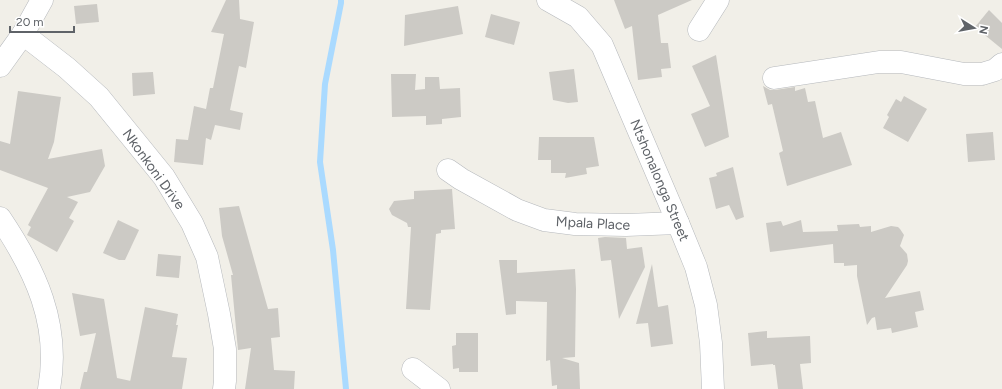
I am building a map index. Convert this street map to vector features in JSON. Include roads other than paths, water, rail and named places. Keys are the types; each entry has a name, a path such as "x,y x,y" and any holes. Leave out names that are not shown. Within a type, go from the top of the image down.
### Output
{"street":[{"path":"0,66 24,34 42,0"},
{"name":"Ntshonalonga Street","path":"548,0 578,17 602,45 678,223 696,267 706,306 711,343 713,389"},
{"path":"699,30 718,0"},
{"name":"Nkonkoni Drive","path":"24,34 67,68 99,97 164,177 192,223 207,257 219,314 225,349 224,389"},
{"path":"774,78 879,62 901,62 964,74 982,74 995,70 1002,64"},
{"name":"Mpala Place","path":"448,170 461,179 517,210 544,220 575,224 626,225 678,223"},
{"path":"0,218 20,248 45,305 52,346 49,389"},
{"path":"413,369 439,389"}],"waterway":[{"path":"341,0 325,84 320,162 333,250 346,389"}]}
